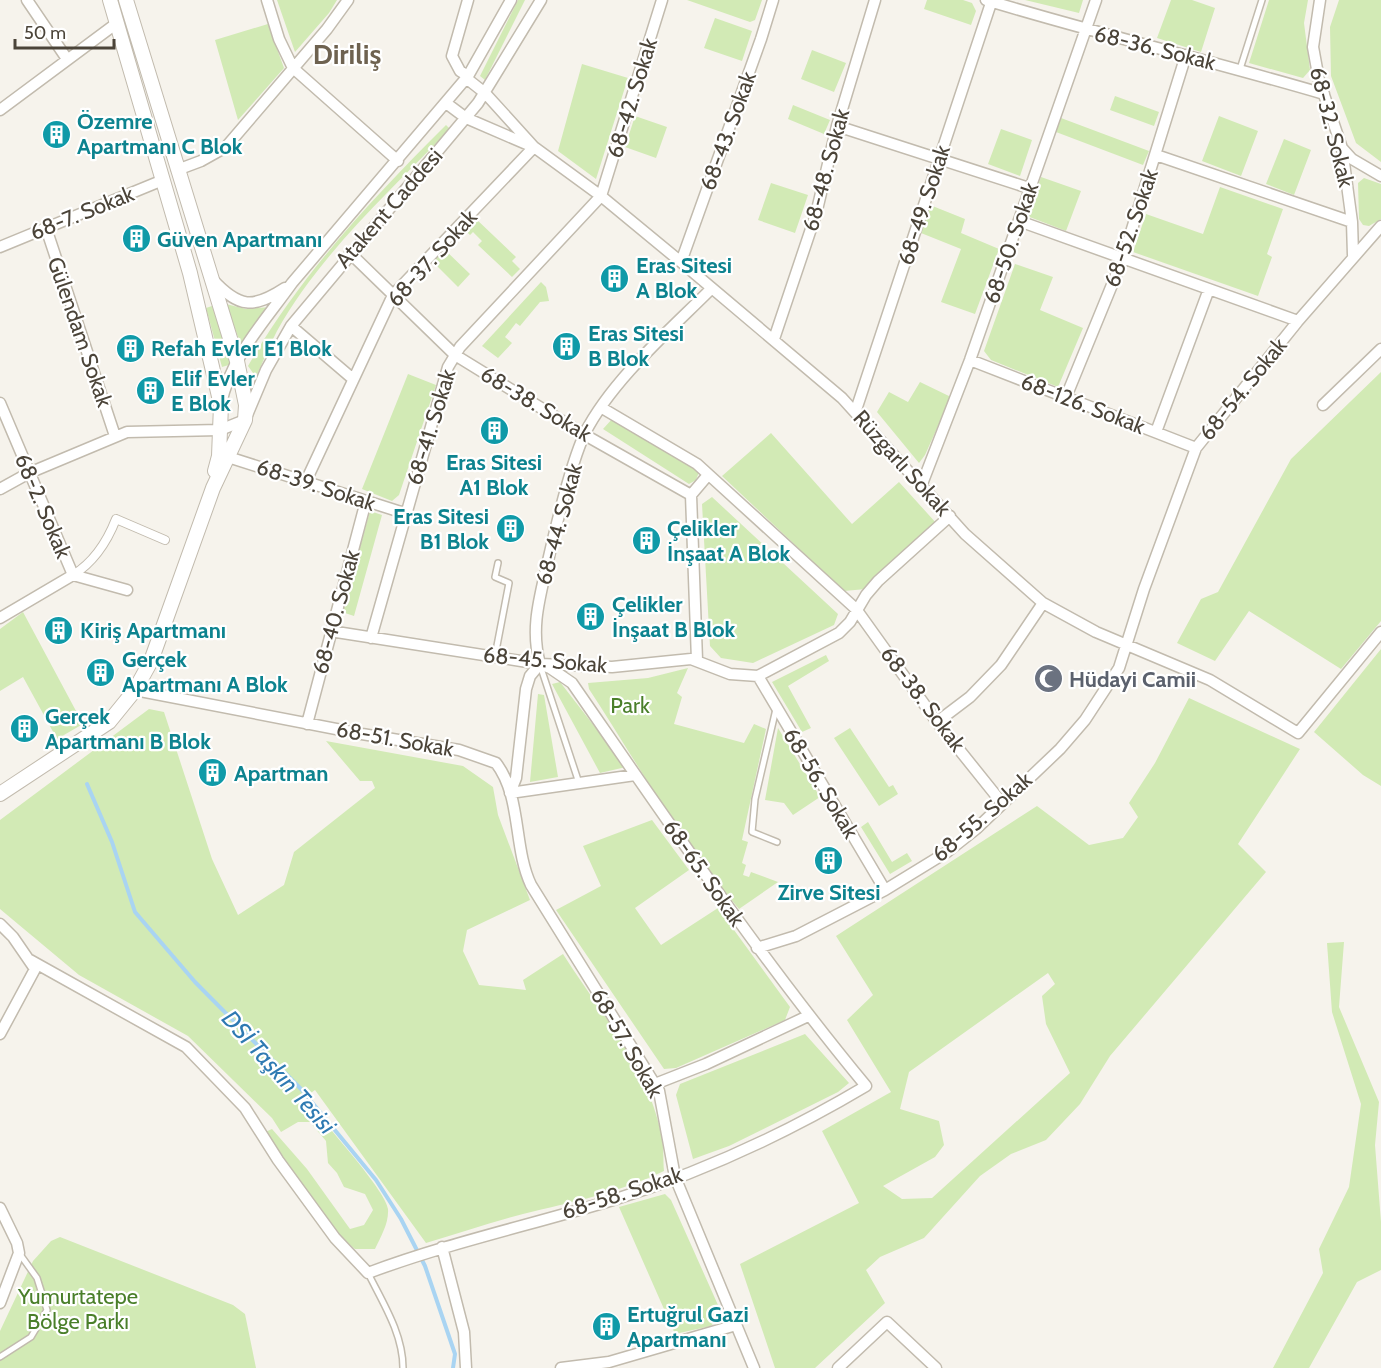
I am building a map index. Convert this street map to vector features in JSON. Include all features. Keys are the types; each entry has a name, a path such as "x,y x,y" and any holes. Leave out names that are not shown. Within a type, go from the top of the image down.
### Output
{"street":[{"path":"27,0 67,59"},
{"path":"110,0 190,273 221,405 219,456 209,500"},
{"path":"0,794 109,722 135,690 151,661 209,500 245,420 246,405 237,361 126,0"},
{"path":"267,0 279,39 293,68 398,161"},
{"path":"177,170 208,158 226,147 348,0"},
{"name":"Rüzgarlı Sokak","path":"468,0 452,56 460,71 485,93 534,147 601,196 856,410 979,547 1043,603 1127,646 1210,680 1298,733 1381,632"},
{"name":"Atakent Caddesi","path":"221,405 227,382 237,361 292,283 467,77 511,0"},
{"name":"Atakent Caddesi","path":"245,420 270,363 291,326 350,253 466,118 485,93 541,0"},
{"name":"68-42. Sokak","path":"601,196 662,0"},
{"name":"68-43. Sokak","path":"681,262 761,39 772,0"},
{"name":"68-48. Sokak","path":"774,339 816,214 837,126 875,0"},
{"name":"68-36. Sokak","path":"990,0 1087,30 1240,69 1324,94"},
{"name":"68-49. Sokak","path":"856,410 990,0"},
{"name":"68-50. Sokak","path":"922,484 970,360 1096,0"},
{"name":"68-32. Sokak","path":"1320,0 1313,47 1324,94 1342,148 1352,222 1353,255"},
{"path":"0,110 117,23"},
{"name":"68-52. Sokak","path":"1066,397 1123,258 1186,55"},
{"name":"Rüzgarlı Sokak","path":"446,102 466,118 534,147"},
{"path":"837,126 1029,188"},
{"name":"68-37. Sokak","path":"306,481 393,295 534,147"},
{"path":"1342,148 1352,159 1381,176"},
{"path":"1156,155 1352,222"},
{"name":"68-7. Sokak","path":"0,247 163,180"},
{"name":"68-41. Sokak","path":"371,638 404,513 448,367 455,355 601,196"},
{"path":"1019,220 1298,321"},
{"name":"68-54. Sokak","path":"1127,646 1144,589 1196,448 1298,321 1381,225"},
{"name":"Gülendam Sokak","path":"46,228 115,436"},
{"name":"68-38. Sokak","path":"350,253 455,355 585,435 691,495"},
{"path":"212,278 231,298 255,303 274,296 292,283"},
{"name":"68-44. Sokak","path":"540,664 534,639 536,613 553,543 585,435 602,408 636,364 711,288"},
{"path":"1156,432 1209,289"},
{"path":"291,326 353,379"},
{"path":"1323,405 1381,349"},
{"name":"68-126. Sokak","path":"970,360 1196,448"},
{"name":"68-2. Sokak","path":"0,403 73,575"},
{"name":"68-38. Sokak","path":"602,408 680,453 708,475 856,609 937,722 1002,803"},
{"path":"0,489 29,473 115,436 137,431 220,430 245,420"},
{"name":"68-39. Sokak","path":"228,457 404,513"},
{"path":"697,660 691,495 708,475"},
{"name":"68-40. Sokak","path":"307,724 366,501"},
{"path":"758,676 839,633 850,622 856,609 878,581 950,516"},
{"path":"1,615 83,568 107,541 116,519 165,540"},
{"path":"73,575 127,590"},
{"path":"937,722 970,697 1001,665 1043,603"},
{"name":"68-45. Sokak","path":"330,631 540,664 612,667 697,660 730,674 758,676"},
{"name":"68-55. Sokak","path":"757,948 783,942 885,890 947,852 1060,749 1108,689 1127,646"},
{"path":"510,793 516,778 526,689 530,676 540,664"},
{"name":"68-65. Sokak","path":"540,664 572,683 757,948 808,1017 866,1086"},
{"name":"68-56. Sokak","path":"758,676 885,890"},
{"name":"68-51. Sokak","path":"135,690 307,724 459,750 485,758 498,767 510,793"},
{"path":"510,793 635,775"},
{"name":"68-57. Sokak","path":"510,793 523,862 531,885 655,1083 661,1101 675,1177 754,1368"},
{"path":"0,924 32,965 186,1047 245,1108 335,1238 368,1273"},
{"path":"0,1034 32,965"},
{"path":"655,1083 706,1064 808,1017"},
{"name":"68-58. Sokak","path":"368,1273 429,1251 614,1199 675,1177 755,1144 866,1086"},
{"path":"0,1208 17,1243 19,1253 0,1303"},
{"path":"442,1247 464,1332 466,1368"},
{"path":"838,1368 887,1322 936,1368"},
{"path":"561,1368 610,1365 736,1325"}],"lane":[{"path":"1240,69 1262,0"},
{"path":"495,656 509,583 495,577 498,563"},
{"name":"68-44. Sokak","path":"540,664 579,783"},
{"path":"776,707 755,799 752,832 777,842"},
{"path":"0,1357 31,1337 42,1324 48,1310 37,1278 19,1253"},
{"path":"368,1273 393,1323 403,1354 403,1368"}],"green space":[{"path":"277,0 337,0 329,13 295,52"},
{"path":"518,0 525,0 485,80 480,76"},
{"path":"687,0 762,0 755,20 750,22"},
{"path":"927,0 963,0 972,3 976,11 971,25 924,9"},
{"path":"1025,0 1083,0 1079,13"},
{"path":"1171,0 1192,0 1215,8 1201,52 1157,38"},
{"path":"1269,0 1308,0 1304,23 1310,70 1303,78 1249,63"},
{"path":"1339,0 1381,0 1381,162 1356,143 1331,76 1330,27"},
{"path":"715,18 752,31 742,61 704,48"},
{"path":"268,24 284,68 238,120 215,40"},
{"path":"812,50 846,63 834,92 801,79"},
{"path":"582,64 628,78 596,179 558,151"},
{"path":"1115,96 1159,112 1154,126 1110,110"},
{"path":"793,105 830,120 824,134 788,119"},
{"path":"635,116 667,127 656,158 625,147"},
{"path":"1219,116 1258,131 1241,176 1202,161"},
{"path":"1061,118 1149,151 1143,165 1056,132"},
{"path":"446,125 450,129 380,200 314,276 277,331 256,377 248,366 314,269 364,210"},
{"path":"1001,129 1032,140 1020,176 988,164"},
{"path":"1284,139 1311,150 1294,195 1266,184"},
{"path":"1041,177 1081,191 1066,231 1027,216"},
{"path":"1364,178 1381,184 1381,219 1369,226 1363,225 1359,219 1358,183"},
{"path":"771,183 808,195 795,233 758,220"},
{"path":"1220,187 1283,209 1267,254 1272,257 1258,296 1133,252 1146,214 1203,234"},
{"path":"930,205 965,219 961,233 999,249 975,314 941,302 961,249 921,233"},
{"path":"474,217 516,257 512,261 520,269 512,277 478,245 482,241 473,232 470,235 463,228"},
{"path":"444,249 470,274 458,287 432,261"},
{"path":"1015,264 1053,277 1040,310 1083,328 1058,387 991,360 984,351"},
{"path":"541,282 546,287 549,301 540,302 520,326 516,323 505,337 512,343 498,358 482,346"},
{"path":"226,304 246,309 271,307 241,345"},
{"path":"212,306 232,364 222,367 206,308"},
{"path":"1381,372 1381,621 1341,669 1249,611 1215,661 1177,643 1201,599 1218,592 1291,459"},
{"path":"408,374 436,385 399,495 392,501 362,489"},
{"path":"920,382 951,397 925,455 919,463 877,412 889,392 908,402"},
{"path":"613,418 699,472 696,480 689,484 603,429"},
{"path":"771,433 852,524 899,482 937,524 866,589 844,591 722,476"},
{"path":"712,497 838,614 834,625 753,663 721,658 710,646 702,504"},
{"path":"370,511 382,515 354,616 342,612"},
{"path":"23,612 83,724 57,739 23,677 0,691 0,629"},
{"path":"1381,649 1381,786 1363,775 1314,732"},
{"path":"826,655 829,661 788,686 811,728 802,732 772,682"},
{"name":"Park","path":"688,668 677,693 682,697 674,724 744,743 754,724 766,729 742,840 748,842 742,863 746,865 743,875 749,877 751,872 778,882 739,909 679,829 589,689 588,683 648,678"},
{"path":"560,682 626,767 600,773 552,684"},
{"path":"538,694 544,695 558,777 530,782"},
{"path":"1189,698 1300,749 1238,844 1266,872 1110,1056 1080,1104 1046,1140 1011,1154 980,1176 924,1238 880,1257 866,1270 885,1303 815,1368 775,1368 740,1264 859,1203 822,1131 891,1092 847,1020 873,995 836,936 1037,806 1089,845 1123,838 1138,817 1129,803 1155,763","holes":["1048,973 1055,984 1042,996 1046,1024 1070,1073 932,1198 902,1199 883,1186 935,1157 944,1145 939,1121 900,1109 909,1072"]},
{"path":"149,709 164,712 212,859 238,915 284,885 294,852 375,788 372,781 360,781 326,741 463,766 493,787 498,815 530,900 467,930 463,951 479,985 526,990 523,980 563,954 622,1042 647,1089 662,1139 664,1171 612,1191 511,1217 426,1243 315,1090 304,1098 376,1186 388,1209 386,1224 375,1249 355,1249 340,1237 263,1133 272,1129 307,1169 350,1229 364,1225 373,1210 365,1194 344,1187 337,1173 328,1163 326,1141 310,1122 298,1122 281,1132 272,1118 188,1036 79,975 0,909 0,820"},
{"path":"778,728 820,797 793,815 784,803 765,800"},
{"path":"850,728 889,787 893,785 898,794 879,806 834,738"},
{"path":"652,820 689,870 635,908 661,945 718,908 790,1007 785,1020 676,1068 664,1069 556,910 601,886 583,846"},
{"path":"868,822 892,862 907,853 912,861 890,874 861,827"},
{"path":"1344,942 1339,1007 1379,1102 1375,1145 1381,1222 1381,1270 1357,1282 1309,1368 1273,1368 1323,1273 1319,1249 1349,1187 1361,1104 1332,1012 1327,943"},
{"path":"805,1034 849,1083 838,1092 729,1146 693,1159 676,1095 680,1084"},
{"path":"665,1194 671,1200 722,1314 711,1326 675,1334 619,1207"},
{"name":"Yumurtatepe Bölge Parkı","path":"60,1237 233,1305 245,1314 256,1368 0,1368 0,1331 33,1261 51,1241"}],"waterway":[{"name":"DSİ Taşkın Tesisi","path":"87,784 112,842 135,912 195,982 301,1089 376,1180 401,1219 425,1266 455,1354 453,1368"}],"place":[{"name":"Özemre Apartmanı C Blok","path":"56,134"},
{"name":"Güven Apartmanı","path":"136,239"},
{"name":"Eras Sitesi A Blok","path":"615,278"},
{"name":"Eras Sitesi B Blok","path":"567,346"},
{"name":"Refah Evler E1 Blok","path":"130,348"},
{"name":"Elif Evler E Blok","path":"150,391"},
{"name":"Eras Sitesi A1 Blok","path":"494,430"},
{"name":"Eras Sitesi B1 Blok","path":"510,529"},
{"name":"Çelikler İnşaat A Blok","path":"646,541"},
{"name":"Çelikler İnşaat B Blok","path":"591,617"},
{"name":"Kiriş Apartmanı","path":"59,630"},
{"name":"Gerçek Apartmanı A Blok","path":"101,672"},
{"name":"Hüdayi Camii","path":"1048,679"},
{"name":"Gerçek Apartmanı B Blok","path":"24,729"},
{"name":"Apartman","path":"213,773"},
{"name":"Zirve Sitesi","path":"829,860"},
{"name":"Ertuğrul Gazi Apartmanı","path":"606,1327"}],"district":[{"name":"Diriliş","path":"347,54"}]}
